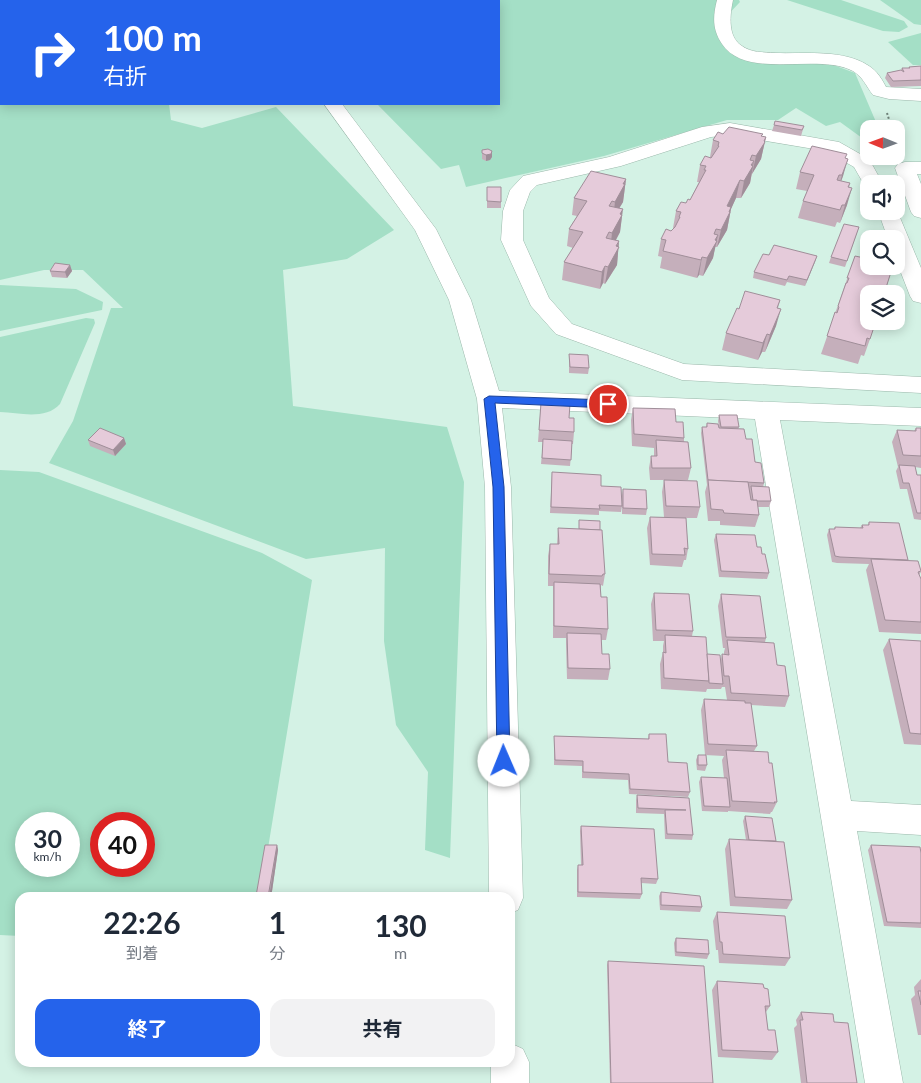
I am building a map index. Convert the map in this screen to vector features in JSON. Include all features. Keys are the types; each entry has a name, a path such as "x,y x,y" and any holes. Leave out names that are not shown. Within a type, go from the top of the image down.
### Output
{"street":[{"path":"725,0 721,18 725,36 734,49 752,57 837,60 849,63 872,76 879,91 889,94 921,95"},
{"path":"334,105 425,229 460,300 489,399 498,487 506,892"},
{"path":"868,175 862,164 832,146 730,129 709,131 614,162 530,180 520,190 513,211 512,240 539,301 564,329 682,372 921,385"},
{"path":"921,168 905,168 921,212"},
{"path":"891,220 921,296"},
{"path":"489,399 921,417"},
{"path":"766,411 884,1083"},
{"path":"836,815 921,820"},
{"path":"510,1067 510,1083"}],"green space":[{"path":"500,0 739,0 740,2 723,20 720,37 750,62 820,63 836,66 855,73 875,120 860,120 860,136 840,122 826,126 796,108 778,120 727,120 604,156 466,187 459,165 441,169 378,105 500,105"},
{"path":"787,0 841,0 904,21 908,27 899,32 883,31"},
{"path":"880,0 921,0 921,25 914,24"},
{"path":"921,33 921,65 913,65 888,42"},
{"path":"0,105 169,105 171,120 202,128 276,107 394,230 347,259 283,270 293,406 447,427 464,482 450,858 425,850 428,772 396,725 384,641 385,548 306,559 49,463 73,421 111,308 123,308 83,270 44,270 0,280"},
{"path":"0,285 76,289 103,302 102,310 0,331"},
{"path":"86,318 94,319 95,323 60,404 48,412 40,414 0,412 0,337"},
{"path":"0,470 39,472 262,553 312,580 261,892 15,892 15,936 0,935"}],"building":[{"path":"921,66 921,80 893,81 887,73 901,70 904,72 902,68"},
{"path":"775,121 804,126 802,130 774,125"},
{"path":"729,127 763,134 761,136 766,137 756,156 752,155 750,160 754,161 751,165 753,166 744,181 740,180 727,206 731,207 730,212 721,230 716,229 714,234 718,235 715,240 717,241 707,258 702,257 701,260 663,251 666,240 661,239 666,229 671,231 675,227 681,212 676,211 681,202 686,203 688,199 690,200 706,170 704,170 706,166 700,165 705,156 711,158 719,146 719,142 713,140 718,132 723,134"},
{"path":"812,146 847,154 845,158 848,159 842,175 839,175 837,180 850,183 848,187 852,188 845,205 842,205 840,210 803,201 814,175 800,172"},
{"path":"488,149 492,151 491,154 486,155 482,153 482,150"},
{"path":"591,171 626,179 615,202 612,201 609,206 623,209 620,214 622,215 612,233 609,232 606,238 619,241 616,246 619,247 608,267 605,266 602,272 564,262 583,232 569,229 587,201 574,198"},
{"path":"487,187 501,187 501,202 487,201"},
{"path":"844,224 859,227 847,261 831,257"},
{"path":"774,245 817,256 807,280 789,276 787,280 754,272 763,254 769,255"},
{"path":"855,256 860,257 860,275 890,275 887,285 860,285 860,330 873,330 870,339 867,338 865,346 827,336 849,278 847,278"},
{"path":"55,263 70,265 65,272 50,271"},
{"path":"745,291 780,300 777,308 781,309 770,335 767,334 763,343 726,333 737,308 739,309"},
{"path":"569,354 588,355 589,368 570,367"},
{"path":"541,403 570,404 569,418 574,418 574,432 539,430"},
{"path":"633,408 675,409 676,422 683,422 684,438 634,434"},
{"path":"719,415 737,415 739,427 721,427"},
{"path":"707,423 718,424 719,428 744,429 746,439 752,439 755,462 761,463 764,483 708,480 702,427 707,427"},
{"path":"100,428 124,438 113,450 88,440"},
{"path":"916,428 921,428 921,456 903,455 897,430 916,431"},
{"path":"543,439 572,441 571,460 542,458"},
{"path":"656,440 688,442 691,468 652,468 651,456 657,456"},
{"path":"899,465 915,466 917,475 921,475 921,513 917,513 909,483 903,483"},
{"path":"552,472 601,475 601,486 621,487 622,506 599,505 600,509 551,507"},
{"path":"664,480 697,481 700,507 666,506"},
{"path":"708,480 748,482 751,500 757,500 759,515 724,513 723,510 711,509"},
{"path":"751,486 769,487 771,501 753,500"},
{"path":"623,489 646,490 647,509 623,508"},
{"path":"650,517 686,518 688,549 684,548 685,555 652,554"},
{"path":"579,520 600,521 600,530 579,529"},
{"path":"869,522 899,523 908,560 835,556 829,529 835,529 835,527 863,528 862,525 869,525"},
{"path":"558,528 602,530 605,574 602,576 549,574 550,544 559,544"},
{"path":"716,534 755,535 757,547 761,547 762,554 765,554 769,573 721,571"},
{"path":"871,559 918,561 921,571 918,572 921,579 921,622 885,620"},
{"path":"554,582 600,584 601,597 607,597 608,629 554,626"},
{"path":"654,593 689,594 693,631 656,630"},
{"path":"721,594 760,596 766,638 726,637"},
{"path":"567,633 601,634 602,654 609,654 610,669 568,668"},
{"path":"665,635 706,637 709,681 664,678 663,652 666,653"},
{"path":"889,639 921,641 921,734 910,733"},
{"path":"727,640 774,643 777,665 785,666 789,696 731,693 729,676 724,676 722,654 729,655"},
{"path":"707,654 720,655 723,684 709,683"},
{"path":"704,699 751,703 757,746 708,744"},
{"path":"649,734 666,734 668,762 687,763 690,792 630,789 629,774 583,772 583,761 555,760 554,736 649,739"},
{"path":"726,750 768,752 769,763 772,763 777,802 732,801"},
{"path":"698,755 706,755 707,765 698,765"},
{"path":"701,777 727,778 730,807 704,806"},
{"path":"637,795 689,798 693,835 667,834 665,810 686,810 638,808"},
{"path":"745,816 772,818 776,841 749,840"},
{"path":"581,826 654,829 658,879 641,878 642,894 578,892 578,865 583,865"},
{"path":"729,839 784,842 792,900 735,897"},
{"path":"265,845 277,845 269,892 257,892"},
{"path":"871,845 920,847 921,923 887,922"},
{"path":"661,892 700,896 702,907 661,905"},
{"path":"717,912 785,916 790,958 723,954"},
{"path":"676,938 708,940 709,954 676,952"},
{"path":"608,961 704,966 713,1083 611,1083"},
{"path":"717,981 763,984 764,988 768,989 770,1006 765,1006 768,1030 775,1030 778,1052 722,1050"},
{"path":"918,991 921,991 921,1005"},
{"path":"801,1012 833,1014 834,1022 848,1023 857,1083 807,1083 800,1020 803,1020"}],"route":[{"path":"504,761 498,487 489,399 608,404"}]}
